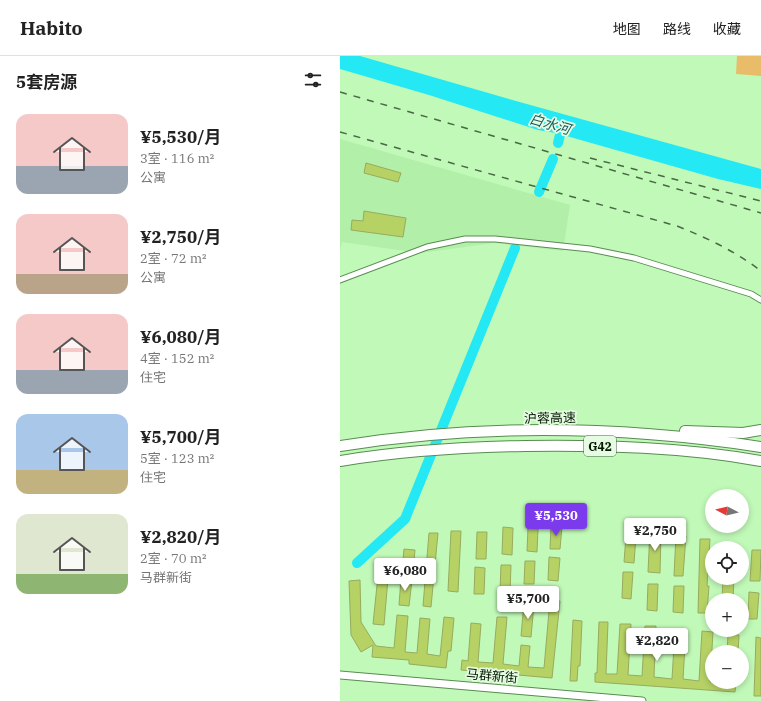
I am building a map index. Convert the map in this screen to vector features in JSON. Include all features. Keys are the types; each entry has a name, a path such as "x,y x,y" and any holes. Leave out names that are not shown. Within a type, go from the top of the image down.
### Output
{"highway":[{"name":"沪蓉高速","path":"340,446 377,440 428,435 581,430 625,432 714,440 761,447"},
{"path":"625,432 714,431 743,433 761,430"},
{"name":"G42","path":"340,461 423,451 551,446 622,446 705,453 761,461"}],"main road":[{"name":"马群新街","path":"340,675 642,701"}],"street":[{"path":"340,280 427,247 465,239 495,239 590,249 634,258 751,294 761,300"}],"shaded area":[{"path":"737,56 761,56 761,76 736,74"},
{"path":"340,139 570,205 563,251 494,243 420,253 342,242 340,251"}],"water":[{"name":"白水河","path":"340,56 360,56 761,169 761,189 718,179 556,133 538,130 429,95 340,69"}],"building":[{"path":"366,163 401,173 398,182 364,173"},
{"path":"364,211 406,218 403,237 351,230 352,220 363,221"},
{"path":"551,526 562,526 560,549 550,549"},
{"path":"503,527 513,528 512,555 502,554"},
{"path":"528,528 538,529 537,552 527,551"},
{"path":"451,531 461,531 458,592 448,591"},
{"path":"650,531 661,532 660,573 648,572"},
{"path":"477,532 487,532 486,559 476,559"},
{"path":"429,533 438,533 431,607 423,606"},
{"path":"676,535 686,536 683,576 674,576"},
{"path":"626,536 636,536 634,563 624,562"},
{"path":"700,539 710,539 710,541 705,541 705,585 709,586 708,593 705,593 705,613 698,613"},
{"path":"404,549 415,550 413,571 402,570"},
{"path":"752,550 761,550 760,581 750,581"},
{"path":"549,557 560,558 558,581 548,580"},
{"path":"525,561 535,561 534,584 524,584"},
{"path":"501,565 511,565 510,592 500,592"},
{"path":"379,566 389,567 384,625 373,624"},
{"path":"475,567 485,568 484,594 474,594"},
{"path":"623,572 633,572 631,599 622,598"},
{"path":"401,579 412,580 409,606 399,605"},
{"path":"360,580 361,622 376,646 394,648 397,615 408,616 405,652 417,653 420,618 430,619 427,654 440,656 444,617 454,618 451,651 448,651 446,668 409,664 409,660 372,657 373,645 361,652 351,635 349,581"},
{"path":"648,584 658,584 657,611 647,610"},
{"path":"723,585 734,585 733,593 722,593"},
{"path":"674,586 684,586 683,613 673,612"},
{"path":"749,593 759,593 757,619 749,619"},
{"path":"550,600 560,601 552,678 461,670 462,660 468,661 471,623 481,624 478,662 493,663 497,617 507,617 503,664 519,666 521,645 530,646 528,667 544,668"},
{"path":"524,603 534,604 531,637 521,636"},
{"path":"573,620 582,621 580,666 578,666 577,681 570,681"},
{"path":"599,622 608,622 606,674 617,674 620,624 631,624 628,675 642,676 645,626 656,626 654,677 672,679 675,629 686,630 683,679 699,681 702,631 705,631 705,637 713,637 712,645 705,645 705,689 735,689 735,692 595,682 595,673 597,673"},
{"path":"728,637 739,637 738,645 727,645"},
{"path":"756,637 761,638 761,696 754,696"}],"waterway":[{"path":"558,143 562,127"},
{"path":"539,192 553,159"},
{"path":"357,563 405,519 515,248"}],"railway":[{"path":"340,92 761,213"},
{"path":"340,132 677,226 699,235 741,257 761,271"},
{"path":"590,158 761,201"}]}
